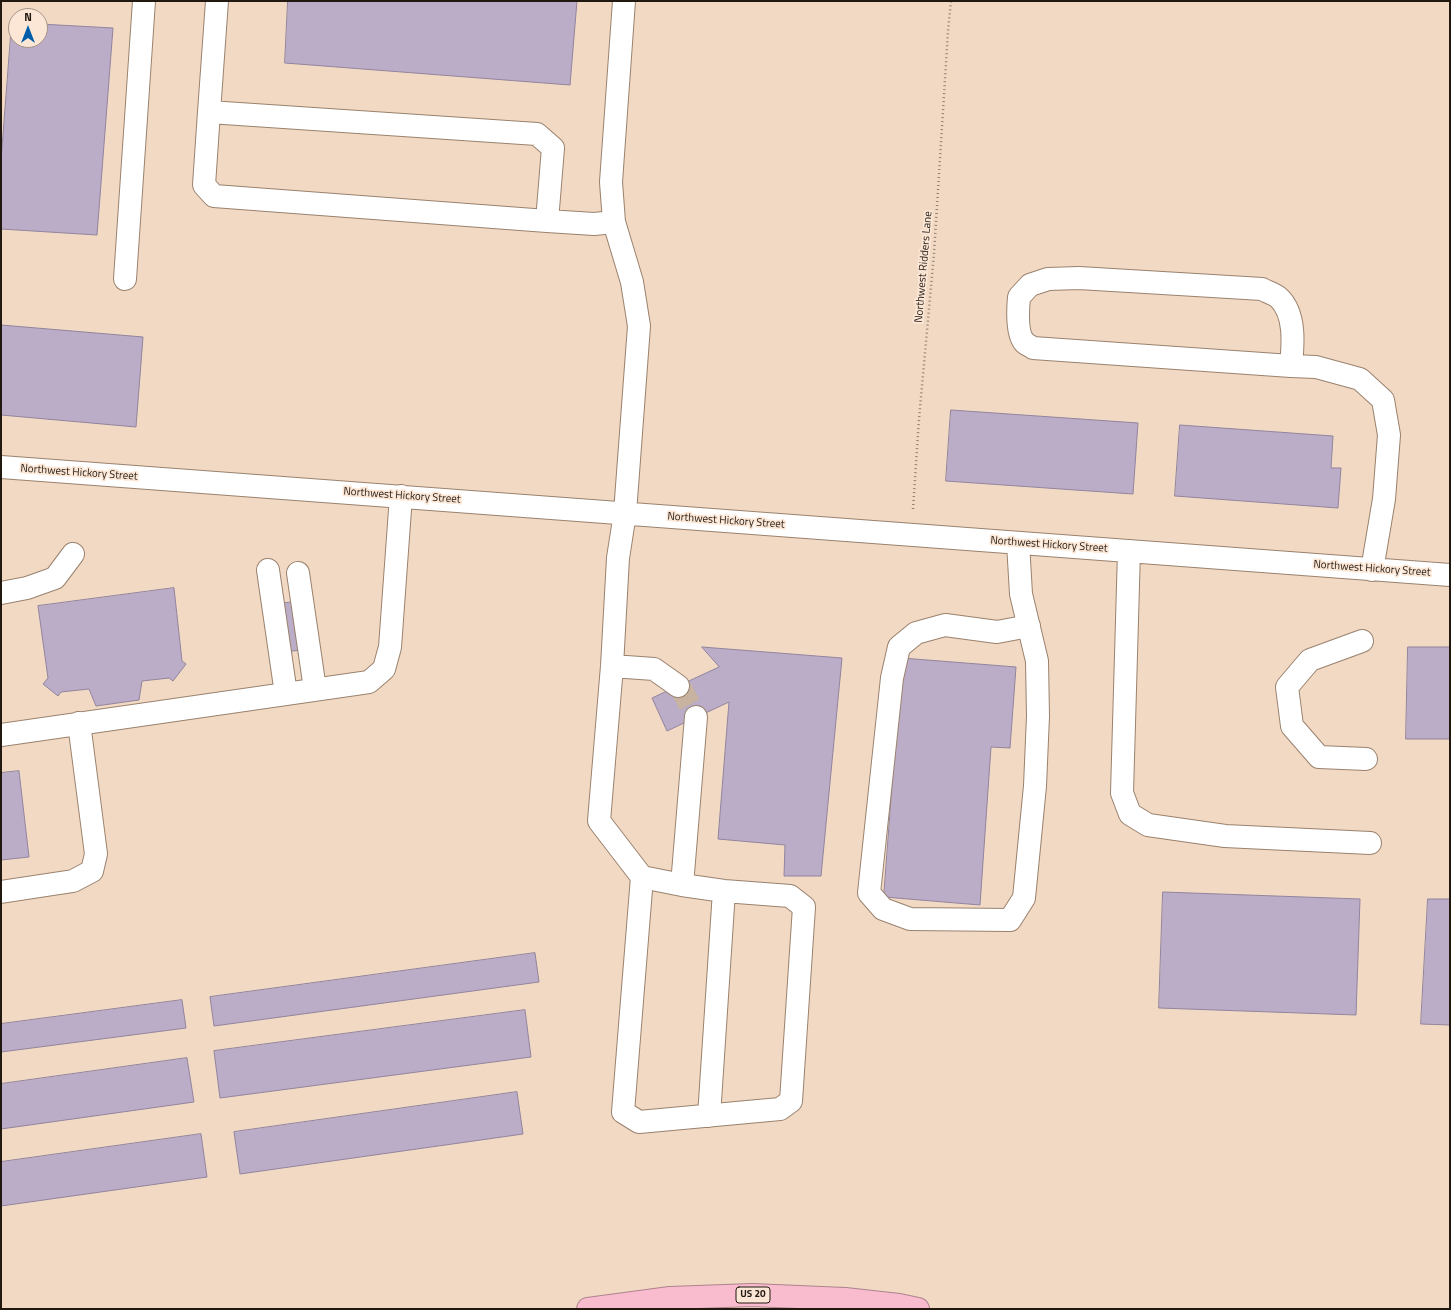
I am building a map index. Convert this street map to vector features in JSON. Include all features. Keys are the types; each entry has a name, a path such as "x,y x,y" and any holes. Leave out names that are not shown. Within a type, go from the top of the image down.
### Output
{"highway":[{"name":"US 20","path":"588,1309 670,1298 752,1295 845,1299 899,1305 918,1309"}],"street":[{"path":"125,279 144,1"},
{"path":"217,1 204,185 214,196 547,221 594,224 614,222"},
{"path":"624,1 611,182 614,222 632,282 639,326 625,514 618,558 612,666 599,821 642,877 724,891 790,896 804,907 791,1101 780,1109 639,1122 623,1112 642,877"},
{"path":"209,112 537,134 553,148 547,221"},
{"path":"1291,366 1293,343 1290,320 1286,307 1278,298 1262,289 1079,278 1056,278 1030,285 1019,297 1018,317 1021,336 1025,343 1033,348 1291,366 1316,367 1360,379 1382,400 1389,435 1384,499 1372,570"},
{"name":"Northwest Hickory Street","path":"1,467 1450,575"},
{"path":"1,736 368,682 384,669 390,647 401,496"},
{"path":"1018,543 1021,594 1029,626 1037,661 1038,716 1035,786 1024,898 1010,920 910,919 883,909 869,893 892,678 899,647 916,633 945,625 997,632 1029,626"},
{"path":"1129,551 1122,793 1130,814 1148,825 1225,836 1370,843"},
{"path":"1,593 27,588 55,578 73,554"},
{"path":"268,570 286,694"},
{"path":"298,573 315,690"},
{"path":"1362,641 1310,660 1287,687 1292,726 1319,757 1366,759"},
{"path":"612,666 654,669 678,686"},
{"path":"682,885 696,717"},
{"path":"1,892 73,881 92,871 96,854 79,724"},
{"path":"709,1116 724,891"}],"path":[{"name":"Northwest Ridders Lane","path":"912,534 919,419 934,254 951,1"}],"building":[{"path":"288,1 577,1 570,85 285,63"},
{"path":"48,24 113,28 97,235 1,229 1,161 10,48 48,48"},
{"path":"1,325 143,337 136,427 1,415"},
{"path":"951,410 1138,423 1133,494 946,481"},
{"path":"1180,425 1333,436 1331,468 1341,468 1338,508 1175,496"},
{"path":"174,588 182,661 186,664 173,681 169,678 142,681 139,700 96,706 89,689 61,692 58,696 43,684 48,678 38,606"},
{"path":"294,602 301,650 285,652 278,604"},
{"path":"702,647 842,658 821,876 784,876 785,845 718,839 729,702 667,731 652,698 719,667"},
{"path":"1408,647 1450,647 1450,739 1406,739"},
{"path":"902,658 1016,667 1010,748 991,747 980,905 884,897"},
{"path":"19,771 29,857 1,860 1,773"},
{"path":"1163,892 1360,899 1356,1015 1159,1008"},
{"path":"1428,899 1450,899 1450,1025 1421,1024"},
{"path":"535,953 539,982 214,1026 210,997"},
{"path":"182,1000 186,1028 1,1052 1,1024"},
{"path":"525,1010 531,1057 220,1098 214,1051"},
{"path":"187,1058 194,1102 1,1129 1,1084"},
{"path":"517,1092 523,1134 240,1174 234,1132"},
{"path":"201,1134 207,1177 1,1206 1,1162"}],"tunnel":[{"path":"678,686 683,692 696,717"}]}
